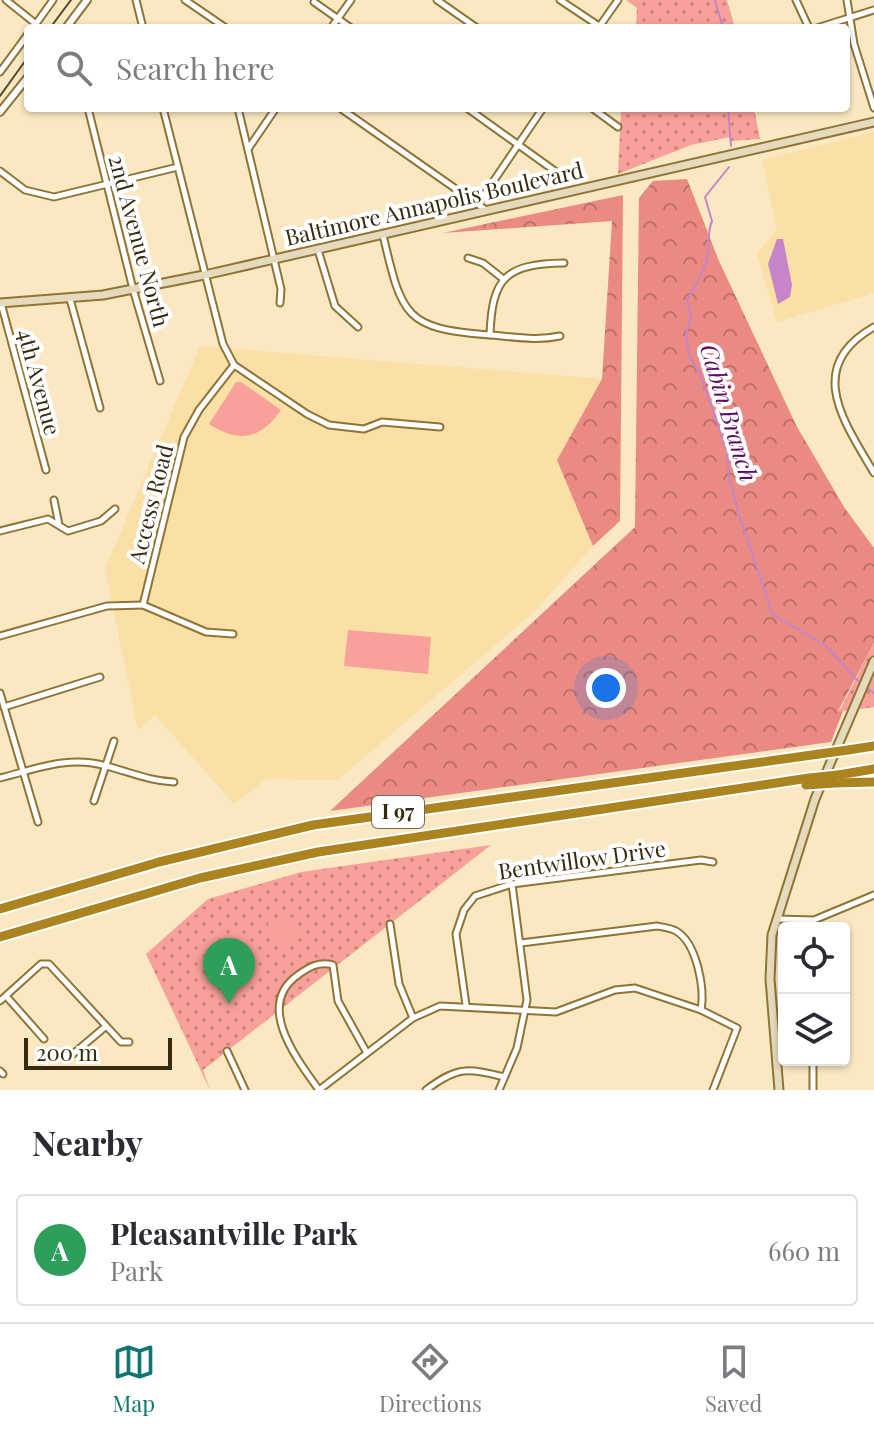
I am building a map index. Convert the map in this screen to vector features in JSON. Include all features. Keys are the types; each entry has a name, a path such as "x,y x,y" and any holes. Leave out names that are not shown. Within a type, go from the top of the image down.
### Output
{"highway":[{"name":"I 97","path":"0,909 171,858 313,825 874,746"},
{"path":"836,779 874,769"},
{"name":"I 97","path":"0,937 200,878 276,860 606,809 836,779"},
{"path":"836,779 874,782"}],"main road":[{"name":"Baltimore Annapolis Boulevard","path":"0,303 70,299 205,275 874,122"},
{"path":"779,1090 770,979 776,919 815,799 874,661"}],"street":[{"path":"6,0 32,24"},
{"path":"35,24 53,0"},
{"path":"69,24 87,0"},
{"path":"136,0 142,24"},
{"path":"185,0 217,24"},
{"path":"334,24 351,0"},
{"path":"437,0 471,24"},
{"path":"560,0 596,24"},
{"path":"602,24 618,0"},
{"path":"796,0 807,24"},
{"path":"847,0 858,58 874,108"},
{"path":"314,2 345,24"},
{"path":"830,24 874,10"},
{"path":"0,72 24,39"},
{"path":"0,112 24,82"},
{"name":"2nd Avenue North","path":"89,112 133,289 160,381"},
{"path":"164,112 223,344 234,365 307,414 329,425 364,429 382,422 440,427"},
{"path":"239,112 281,289 280,303"},
{"path":"248,150 273,112"},
{"path":"346,112 486,210"},
{"path":"473,112 559,174"},
{"path":"478,204 540,112"},
{"path":"597,112 618,127"},
{"path":"0,171 25,190 46,196 63,196 178,167"},
{"path":"383,235 397,292 418,320 456,334 538,340 560,336"},
{"path":"318,250 335,306 358,327"},
{"path":"468,258 483,263 502,278"},
{"path":"490,335 494,294 502,278 528,264 564,263"},
{"path":"70,299 100,408"},
{"name":"4th Avenue","path":"0,303 46,470"},
{"path":"874,327 860,335 843,355 835,374 834,392 842,420 874,473"},
{"name":"Access Road","path":"143,605 184,437 199,410 234,365"},
{"path":"865,458 874,452"},
{"path":"54,500 60,526"},
{"path":"0,531 48,519 68,531 101,521 115,509"},
{"path":"0,636 119,603 143,605 206,632 233,634"},
{"path":"4,707 100,677"},
{"path":"0,693 38,822"},
{"path":"94,801 114,741"},
{"path":"0,778 51,763 75,761 105,765 149,781 174,782"},
{"name":"Bentwillow Drive","path":"466,1005 456,934 463,912 475,896 512,884 701,860 713,862"},
{"path":"499,1090 517,1048 525,1011 521,943 512,884"},
{"path":"776,919 814,920 874,895"},
{"path":"390,924 399,984 413,1018"},
{"path":"521,943 657,926 677,931 687,941 699,976 704,994 701,1010"},
{"path":"367,1053 338,1001 333,965 325,963 307,968 281,990 277,1012 300,1064 319,1090 413,1018 440,1006 556,1012 615,990 629,988 701,1010 734,1024 738,1032 713,1090"},
{"path":"0,1001 41,964 49,964 105,1027 121,1042 129,1042"},
{"path":"6,996 44,1039"},
{"path":"64,1055 73,1054 105,1027"},
{"path":"227,1051 245,1090"},
{"path":"813,1066 813,1090"},
{"path":"426,1090 455,1070 470,1069 504,1077"}],"shaded area":[{"path":"626,0 727,0 734,24 636,24 637,8"},
{"path":"621,112 755,112 760,139 731,141 730,137 691,145 618,174"},
{"path":"874,132 874,293 777,322 757,254 777,229 762,160"},
{"path":"777,239 783,239 792,285 790,297 778,304 768,264"},
{"path":"200,346 602,379 558,460 593,546 533,613 338,780 267,779 234,804 155,715 138,730 105,569"},
{"path":"236,382 241,382 281,410 257,433 239,436 209,424"},
{"path":"348,630 431,637 428,674 344,666"},
{"path":"874,643 874,707 837,712 841,708"},
{"path":"491,845 203,1070 210,1090 146,954 208,899 301,872"},
{"path":"295,917 300,938 273,944 268,923"}],"green space":[{"path":"687,179 719,261 796,425 844,507 874,548 874,643 838,711 843,711 831,742 330,811 635,527 639,198 653,181"},
{"path":"623,195 620,521 593,546 557,460 602,379 612,221 443,233"}],"waterway":[{"name":"Cabin Branch","path":"715,0 722,24"},
{"name":"Cabin Branch","path":"728,112 731,146"},
{"name":"Cabin Branch","path":"729,167 705,197 712,221 705,265 687,300 691,318 686,334 689,356 700,374 727,451 729,478 741,521 773,615 825,645 858,681"},
{"name":"Cabin Branch","path":"867,688 874,693"}],"tram line":[{"path":"53,24 71,0"},
{"path":"0,96 24,63"}],"place":[{"name":"Pleasantville Park","path":"229,1004"}]}
